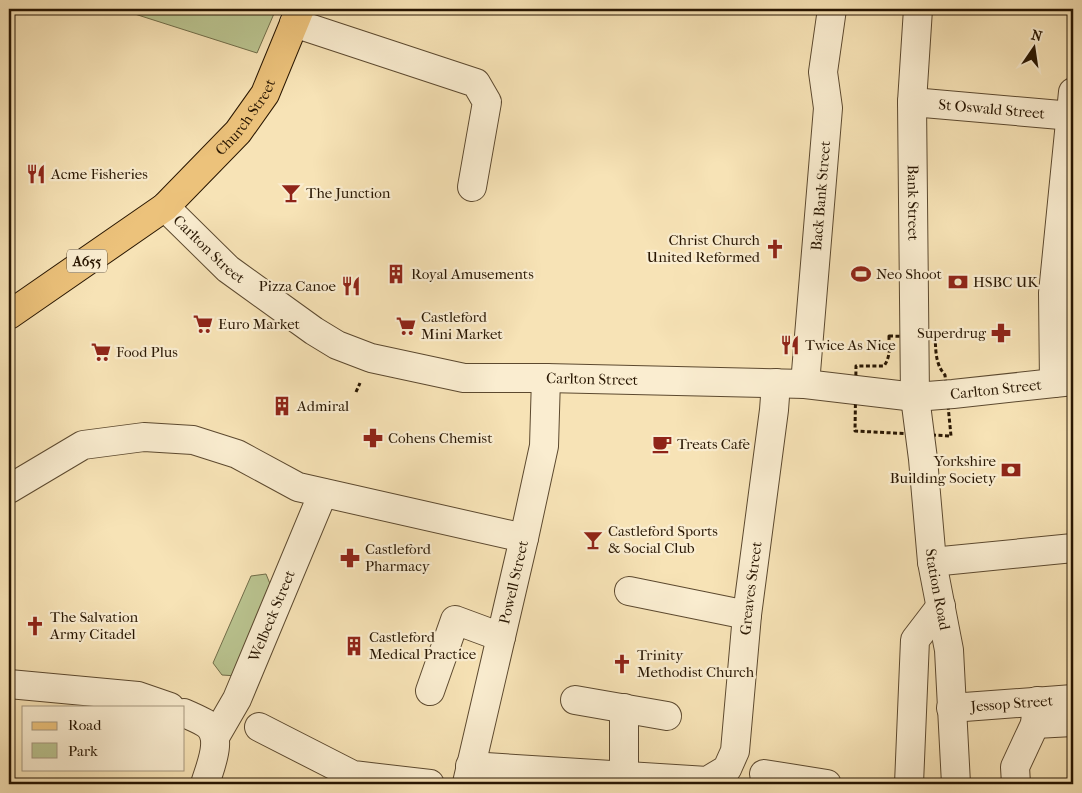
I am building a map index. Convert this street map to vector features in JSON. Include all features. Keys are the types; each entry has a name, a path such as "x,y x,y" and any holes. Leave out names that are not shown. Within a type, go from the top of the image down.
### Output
{"main road":[{"name":"Church Street","path":"165,207 238,132 265,94 297,16"},
{"name":"A655","path":"9,315 165,207"}],"street":[{"name":"Back Bank Street","path":"804,384 828,108 823,72 832,9"},
{"name":"Bank Street","path":"916,397 912,102 918,9"},
{"path":"297,16 476,83 487,102 472,187"},
{"name":"St Oswald Street","path":"912,102 1072,104"},
{"path":"1063,382 1053,292 1068,199 1072,104"},
{"name":"Carlton Street","path":"165,207 228,269 337,346 371,358 464,378 804,384 916,397 1063,382"},
{"name":"Powell Street","path":"468,775 544,446 546,378"},
{"name":"Greaves Street","path":"624,780 707,781 727,769 735,751 747,615 776,383"},
{"name":"Station Road","path":"916,397 932,562 949,650 956,784"},
{"path":"9,489 83,445 144,437 193,440 238,454 298,488 524,538"},
{"name":"Welbeck Street","path":"205,784 215,749 215,737 237,699 323,493"},
{"path":"932,562 1073,548"},
{"path":"629,591 747,615"},
{"path":"910,784 914,640 941,606"},
{"path":"430,691 455,620 501,636"},
{"path":"9,684 138,696 167,706"},
{"name":"Jessop Street","path":"951,708 1036,713 1073,699"},
{"path":"575,700 667,716"},
{"path":"468,775 624,780 624,708"},
{"path":"185,713 207,724 215,737"},
{"path":"1016,784 1015,767 1036,713 1073,722"},
{"path":"259,727 353,775 430,784"},
{"path":"764,774 827,784"}],"green space":[{"path":"119,9 276,9 257,53"},
{"path":"266,574 273,591 237,676 222,675 213,663 251,576"}],"place":[{"name":"Acme Fisheries","path":"36,174"},
{"name":"The Junction","path":"291,193"},
{"name":"Christ Church United Reformed","path":"775,249"},
{"name":"Royal Amusements","path":"396,274"},
{"name":"Neo Shoot","path":"861,274"},
{"name":"HSBC UK","path":"958,282"},
{"name":"Pizza Canoe","path":"351,286"},
{"name":"Euro Market","path":"203,324"},
{"name":"Castleford Mini Market","path":"406,326"},
{"name":"Superdrug","path":"1001,333"},
{"name":"Twice As Nice","path":"790,345"},
{"name":"Food Plus","path":"101,352"},
{"name":"Admiral","path":"282,406"},
{"name":"Cohens Chemist","path":"373,438"},
{"name":"Treats Cafe","path":"662,444"},
{"name":"Yorkshire Building Society","path":"1011,470"},
{"name":"Castleford Sports & Social Club","path":"593,540"},
{"name":"Castleford Pharmacy","path":"350,558"},
{"name":"The Salvation Army Citadel","path":"35,626"},
{"name":"Castleford Medical Practice","path":"354,646"},
{"name":"Trinity Methodist Church","path":"622,664"}]}
